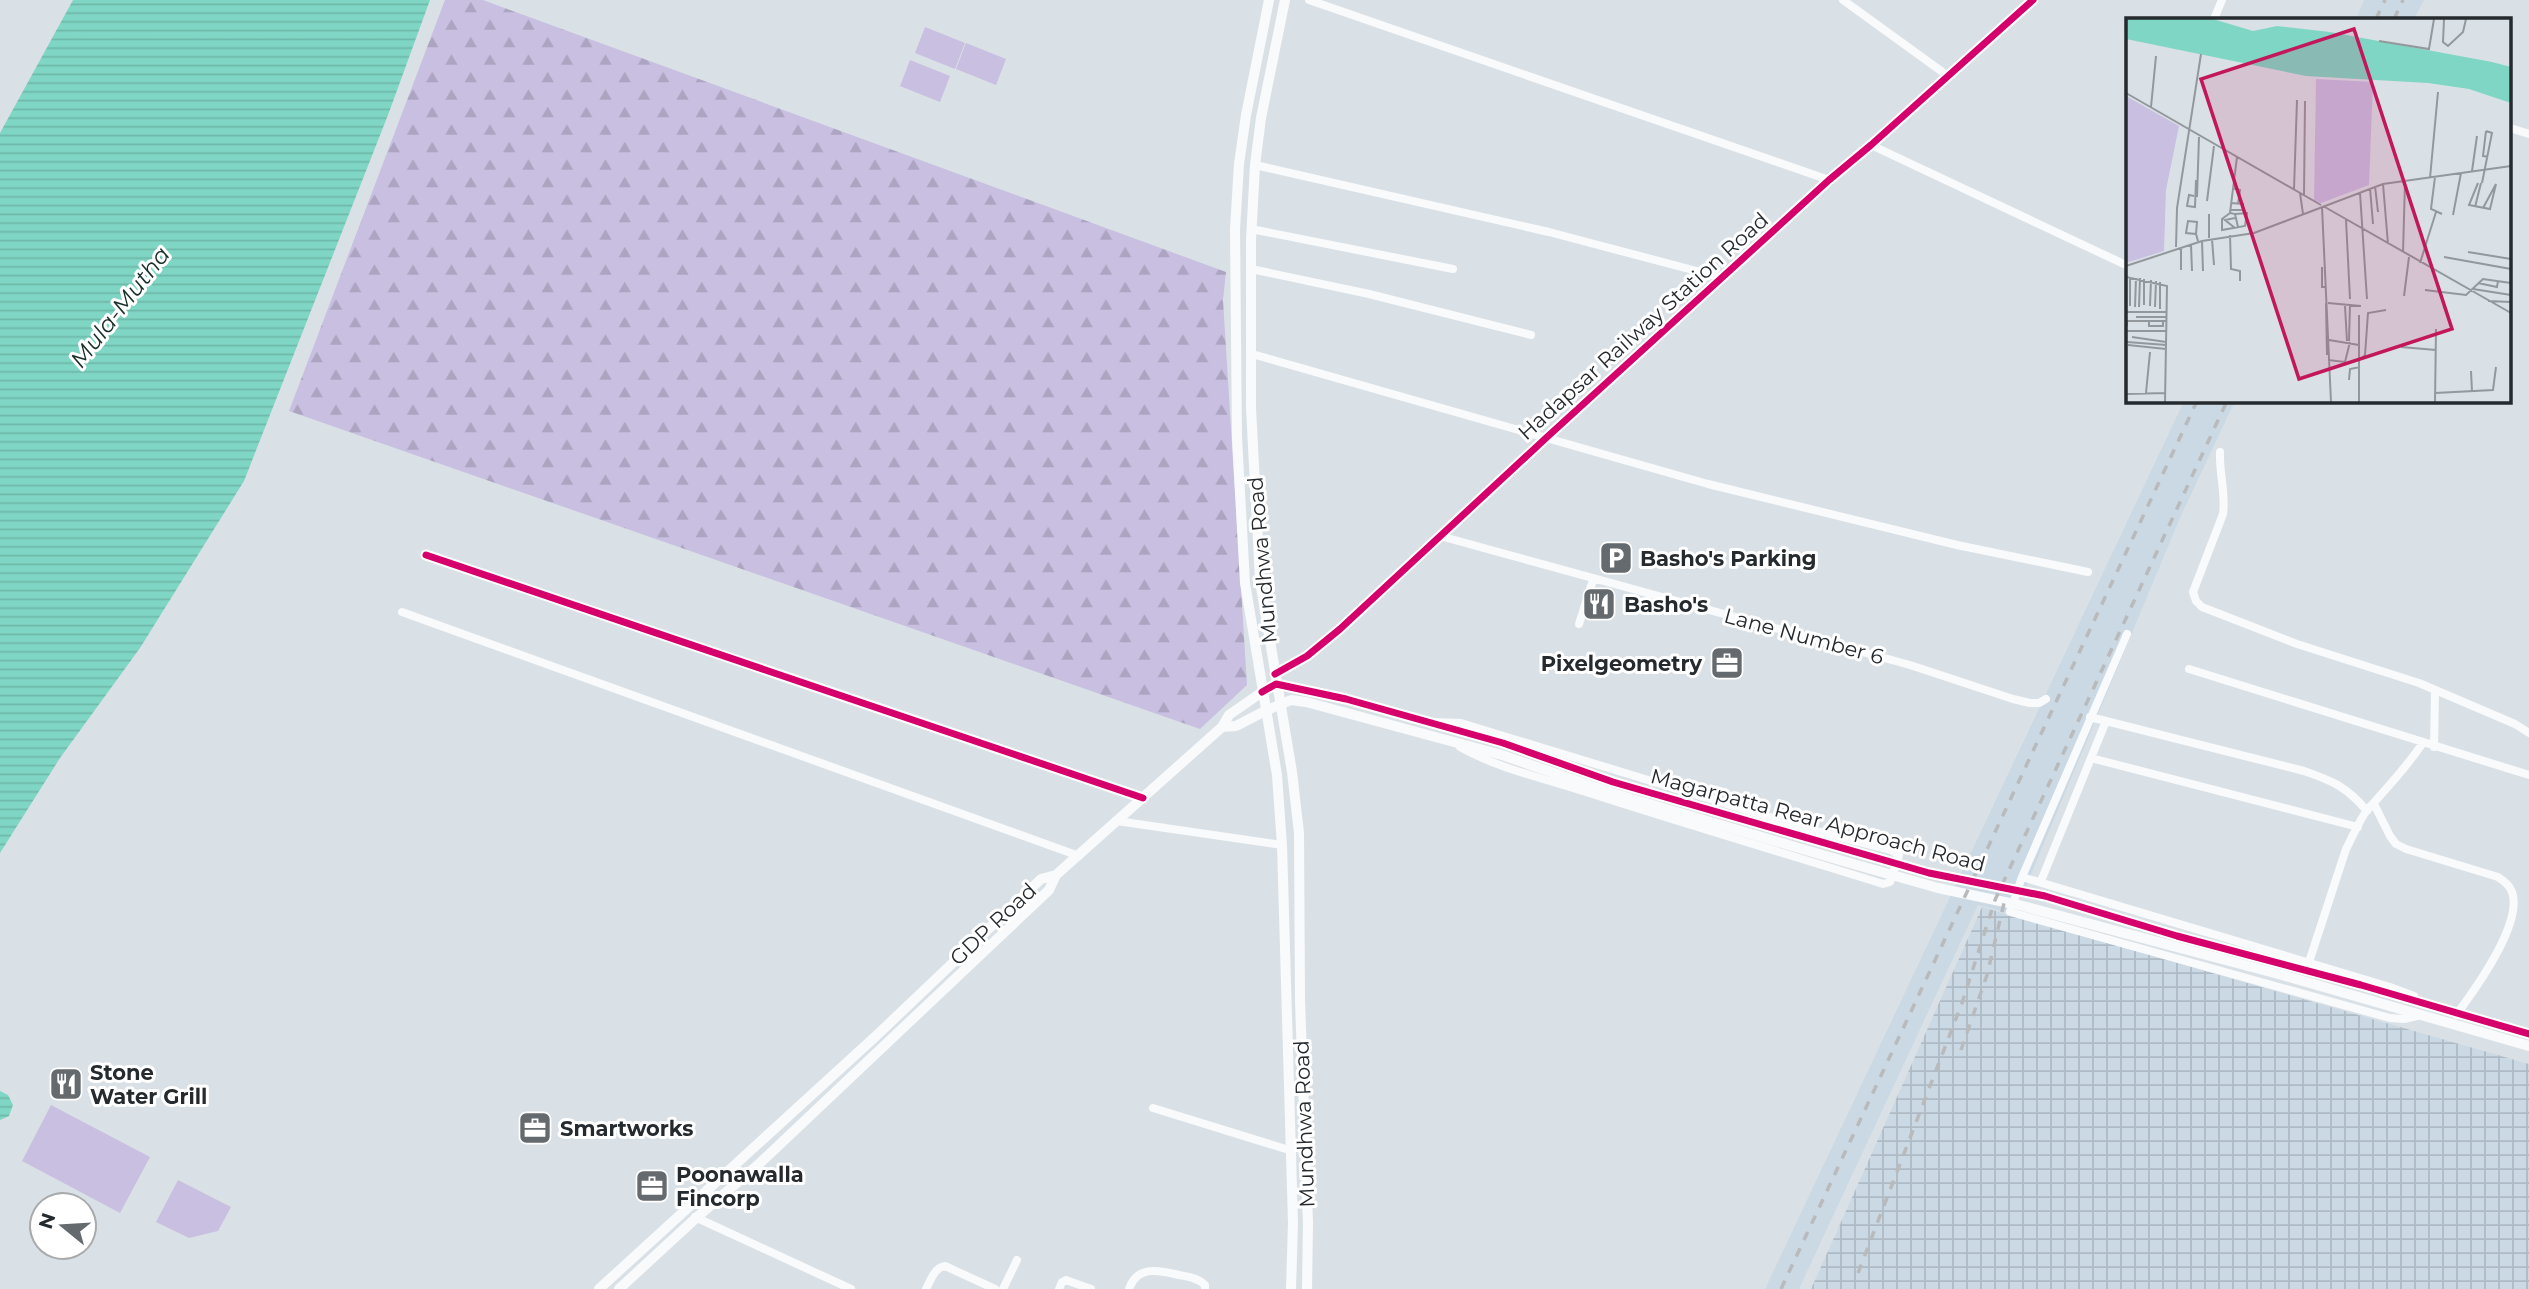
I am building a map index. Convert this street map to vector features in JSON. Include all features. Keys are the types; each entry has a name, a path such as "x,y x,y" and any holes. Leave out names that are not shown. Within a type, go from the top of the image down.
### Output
{"main road":[{"name":"Mundhwa Road","path":"1269,0 1244,127 1235,240 1240,514 1245,583 1277,775 1282,845 1293,1270 1291,1289"},
{"name":"Mundhwa Road","path":"1285,0 1261,118 1255,165 1251,234 1252,354 1255,514 1260,581 1292,772 1299,833 1300,1001 1309,1271 1307,1289"},
{"path":"1235,240 1251,234"},
{"path":"1056,876 1222,727 1229,715 1262,692"},
{"name":"Magarpatta Rear Approach Road","path":"1222,727 1236,726 1265,710"},
{"name":"GDP Road","path":"599,1289 866,1045 1041,879 1056,876"},
{"name":"GDP Road","path":"619,1289 760,1163 965,970 1049,890 1056,876"},
{"path":"1286,943 1301,942"},
{"path":"1293,1270 1309,1271"}],"street":[{"path":"1309,0 1829,180"},
{"path":"1843,0 1948,76"},
{"name":"Hadapsar Railway Station Road","path":"1275,679 1340,629 1829,180 2033,0"},
{"path":"2214,18 2222,0"},
{"path":"2512,129 2529,134"},
{"path":"1871,145 2126,265"},
{"path":"1255,165 1549,232 1723,278"},
{"path":"1251,234 1453,269"},
{"path":"1251,269 1369,294 1531,335"},
{"path":"1252,354 1708,484 1957,545 2088,572"},
{"path":"2220,452 2219,471 2225,502 2223,514 2193,592 2202,607 2297,644 2419,682 2515,724 2529,733"},
{"name":"Lane Number 6","path":"1440,536 1910,665 2013,699 2030,703 2039,703 2046,699"},
{"path":"426,555 1143,797"},
{"path":"1579,624 1593,580"},
{"path":"402,612 1079,856"},
{"path":"2127,634 2022,877 2010,912 2390,1018 2417,1016"},
{"path":"2189,669 2422,744 2529,775"},
{"path":"1262,692 1275,679"},
{"name":"Magarpatta Rear Approach Road","path":"1275,679 1503,743 1613,782 1929,873 2045,896 2361,991 2417,1016 2529,1046"},
{"path":"2434,747 2432,712 2435,690"},
{"name":"Magarpatta Rear Approach Road","path":"1265,710 1291,700 1306,702 1502,755 1612,793 1938,888 2019,905 2529,1034"},
{"path":"2091,717 2334,781 2370,807 2396,844 2498,877 2509,886 2513,896 2510,925 2491,962 2456,1015"},
{"path":"2041,881 2106,721"},
{"path":"1427,722 1461,723 1812,830 1891,850 1899,855 1898,859 1890,882 1883,884 1507,767 1478,757 1453,742"},
{"path":"2309,962 2346,849 2370,807 2407,767 2422,744"},
{"path":"2091,758 2358,827"},
{"path":"1117,821 1282,845"},
{"path":"2022,877 2390,986 2415,997 2428,1007"},
{"path":"1153,1108 1289,1150"},
{"path":"685,1209 696,1218 850,1289"},
{"path":"1003,1289 1017,1260"},
{"path":"926,1289 934,1273 945,1266 995,1289"},
{"path":"1129,1289 1140,1274 1155,1269 1199,1279 1205,1289"},
{"path":"1059,1289 1066,1280 1091,1289"}],"shaded area":[{"path":"2364,0 2424,0 2415,18 2356,18"},
{"path":"2184,402 2235,402 2180,518 2022,896 2011,901 2005,912 1978,905 1799,1289 1765,1289"},
{"path":"1982,907 2529,1064 2529,1289 1811,1289"}],"green space":[{"path":"445,0 483,0 1226,272 1223,300 1247,685 1200,729 289,411"},
{"path":"925,27 965,43 955,69 915,53"},
{"path":"966,43 1006,59 996,85 956,69"},
{"path":"910,60 950,76 940,102 900,86"},
{"path":"51,1105 150,1157 120,1213 98,1201 98,1191 79,1191 22,1161"},
{"path":"178,1180 231,1207 218,1231 189,1238 156,1222"}],"water":[{"name":"Mula-Mutha","path":"73,0 430,0 388,115 244,481 140,648 60,758 0,853 0,133"},
{"path":"0,1091 8,1095 13,1105 9,1116 0,1120"}],"railway":[{"path":"2376,18 2385,0"},
{"path":"2394,18 2403,0"},
{"path":"1781,1289 2197,402"},
{"path":"1858,1273 1962,1003 1995,900 2227,402"},
{"path":"1961,1050 1987,975 2005,899"}],"cycle path":[{"path":"1275,674 1307,656 1340,629 1829,180 2033,0"},
{"path":"426,555 1143,798"},
{"path":"1262,692 1276,684 1346,699 1503,743 1613,782 1929,873 2045,896 2177,936 2361,985 2529,1034"}],"place":[{"name":"Basho's Parking","path":"1616,558"},
{"name":"Basho's","path":"1599,604"},
{"name":"Pixelgeometry","path":"1727,663"},
{"name":"Stone Water Grill","path":"66,1084"},
{"name":"Smartworks","path":"535,1128"},
{"name":"Poonawalla Fincorp","path":"652,1186"}]}
